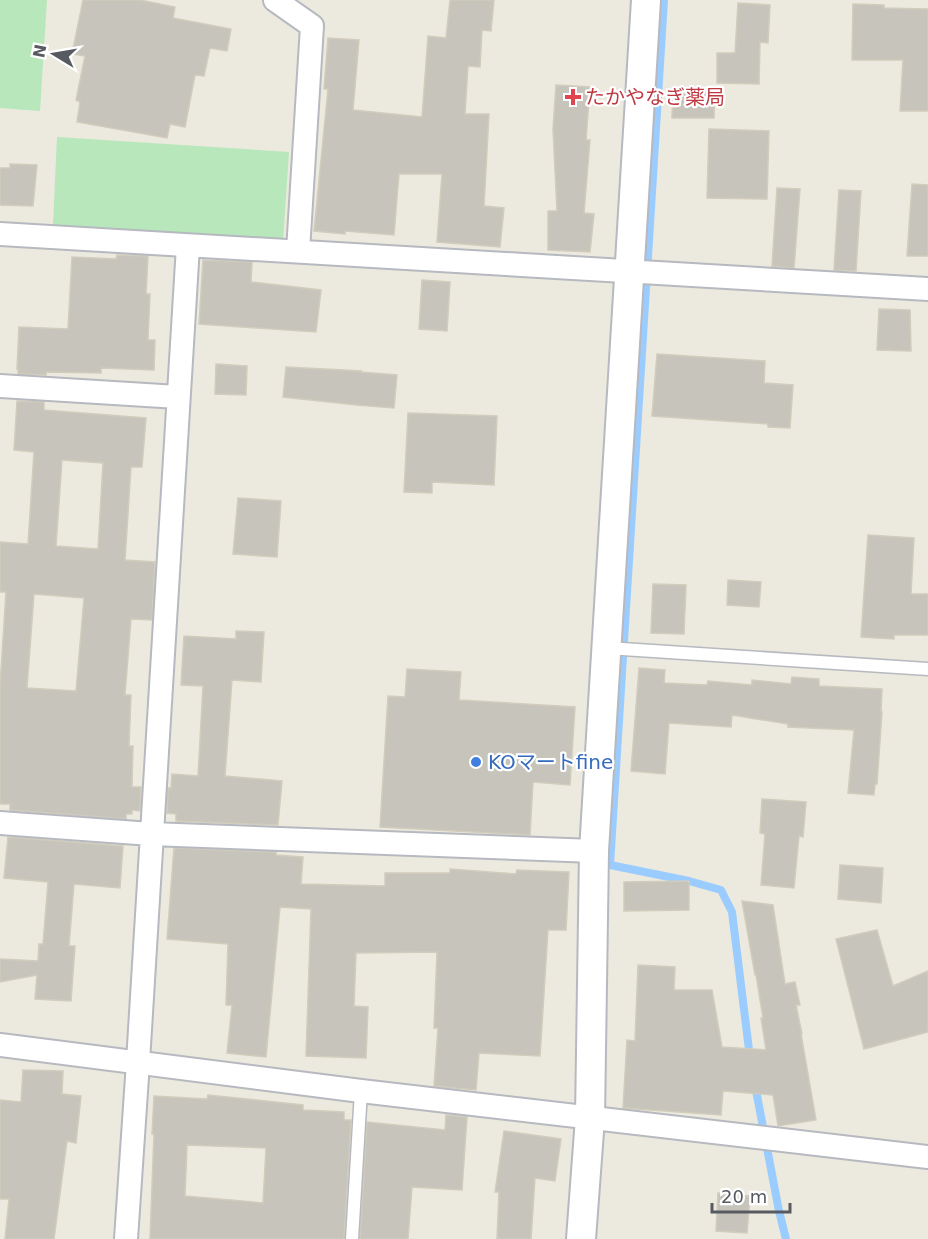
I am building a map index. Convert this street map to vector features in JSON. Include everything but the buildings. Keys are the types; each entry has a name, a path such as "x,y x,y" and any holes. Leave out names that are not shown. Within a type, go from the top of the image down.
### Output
{"street":[{"path":"274,0 312,26 298,251"},
{"path":"580,1239 590,1118 594,851 646,0"},
{"path":"0,234 928,289"},
{"path":"126,1239 188,246"},
{"path":"0,386 178,397"},
{"path":"0,823 151,834 594,851"},
{"path":"0,1046 361,1091 928,1157"}],"lane":[{"path":"607,648 928,669"},
{"path":"352,1239 361,1091"}],"green space":[{"path":"0,0 47,0 40,111 0,108"},
{"path":"57,137 289,152 283,241 53,225"}],"waterway":[{"path":"664,0 610,865 721,890 732,912 750,1058"},
{"path":"755,1085 786,1239"}],"place":[{"name":"たかやなぎ薬局","path":"573,97"},
{"name":"KOマートfine","path":"476,762"}]}
